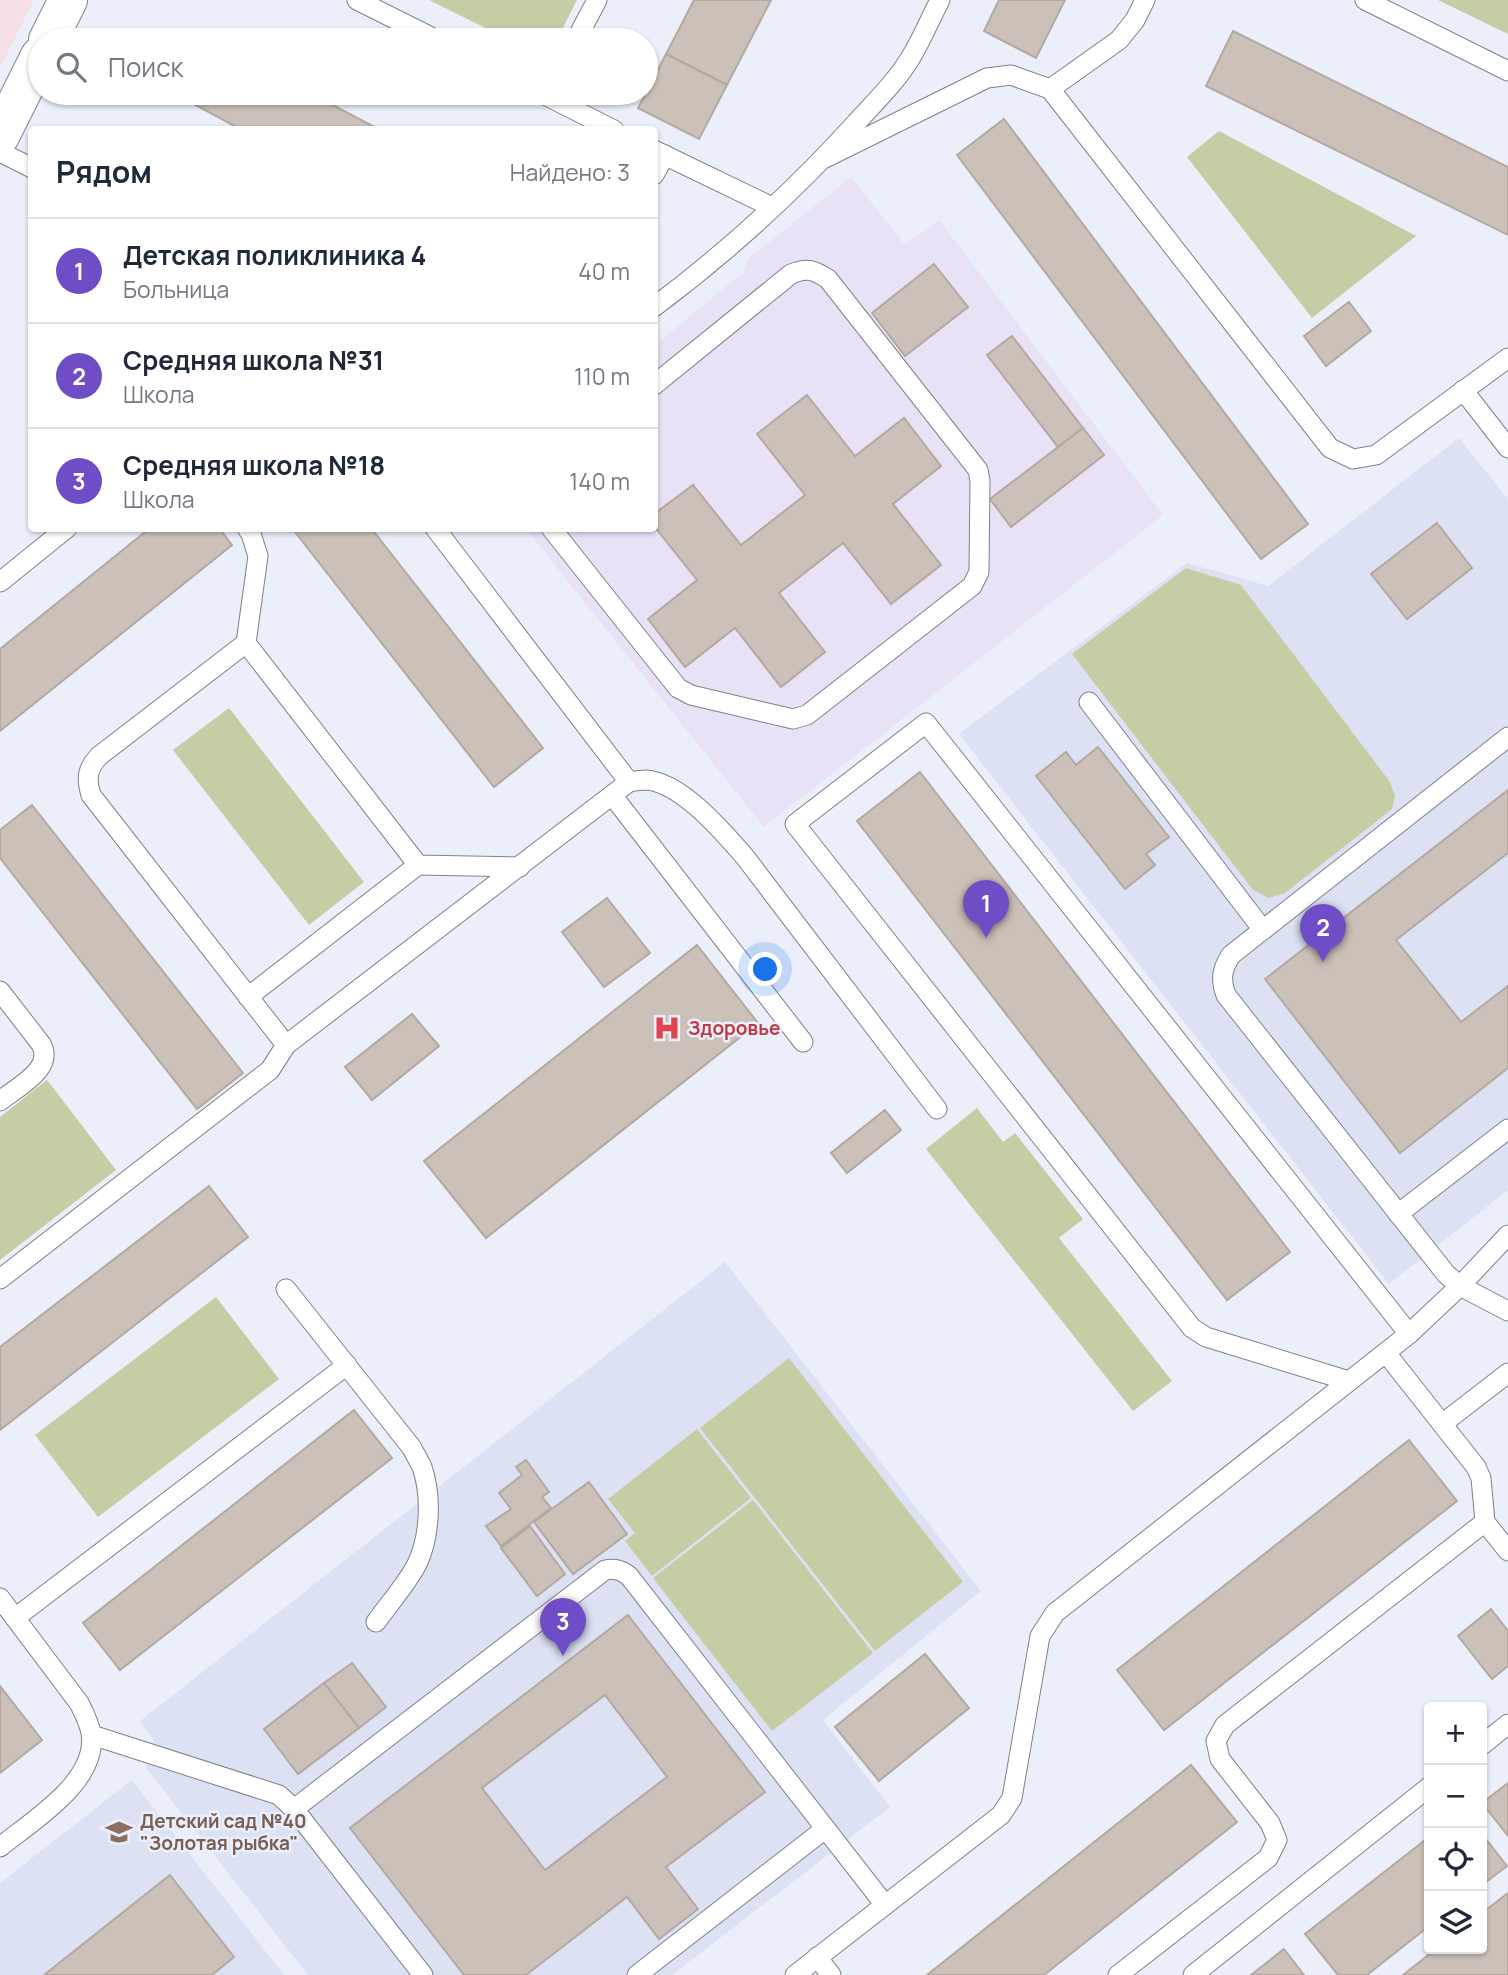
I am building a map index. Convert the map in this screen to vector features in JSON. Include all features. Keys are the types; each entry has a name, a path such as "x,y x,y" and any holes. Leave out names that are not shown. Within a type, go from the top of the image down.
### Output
{"main road":[{"path":"54,28 68,0"},
{"path":"0,136 28,80"}],"lane":[{"path":"357,0 413,28"},
{"path":"582,28 597,0"},
{"path":"658,304 683,285 825,158 911,58 940,0"},
{"path":"1050,89 1119,40 1135,20 1145,0"},
{"path":"1365,0 1508,71"},
{"path":"825,158 987,78 1010,75 1050,89 1331,448 1353,459 1376,454 1508,358"},
{"path":"567,105 606,126"},
{"path":"0,152 28,167"},
{"path":"660,153 772,207"},
{"path":"554,532 678,688 691,695 793,719 807,715 972,586 979,572 978,470 828,279 819,273 804,269 791,274 658,381"},
{"path":"1464,390 1508,448"},
{"path":"0,582 62,532"},
{"path":"250,532 258,556 246,643 99,756 89,768 88,782 91,794 286,1045"},
{"path":"438,532 629,782"},
{"path":"246,643 418,864"},
{"path":"1088,702 1263,930"},
{"path":"1349,1381 1206,1337 1192,1328 795,824 926,723 1409,1334"},
{"path":"1508,737 1231,955 1224,966 1221,982 1226,995 1446,1274 1460,1286 1508,1311"},
{"path":"0,1279 270,1070 286,1045 629,782 648,780 666,786 687,799 725,834 937,1109"},
{"path":"612,795 803,1042"},
{"path":"248,997 418,864 520,867"},
{"path":"0,991 46,1052 44,1064 37,1072 0,1101"},
{"path":"1398,1214 1508,1129"},
{"path":"795,1975 1002,1815 1012,1798 1040,1636 1055,1613 1409,1334 1508,1236"},
{"path":"286,1289 412,1448 421,1466 427,1496 425,1539 417,1564 376,1622"},
{"path":"1386,1353 1476,1467 1481,1478 1485,1522 1508,1551"},
{"path":"15,1618 347,1365"},
{"path":"1442,1424 1508,1373"},
{"path":"1118,1975 1268,1858 1277,1840 1270,1823 1220,1759 1216,1741 1225,1725 1485,1522"},
{"path":"294,1809 605,1570 614,1569 629,1576 885,1905"},
{"path":"0,1598 79,1703 92,1735 91,1753 79,1778 61,1799 0,1847"},
{"path":"1487,1741 1508,1724"},
{"path":"92,1735 279,1795 294,1809 423,1975"},
{"path":"1193,1975 1424,1791"},
{"path":"637,1975 825,1829"},
{"path":"817,1957 831,1975"}],"shaded area":[{"path":"0,0 34,0 0,68"},
{"path":"851,177 905,245 939,220 1163,515 764,827 528,532 658,532 658,343 744,272 747,260"},
{"path":"1459,438 1508,499 1508,1190 1389,1284 959,734 1187,563 1268,586"},
{"path":"725,1262 981,1591 823,1720 890,1807 672,1975 308,1975 146,1768 154,1741 140,1721"},
{"name":"Детский сад №40 \"Золотая рыбка\"","path":"132,1780 284,1975 0,1975 0,1883"}],"green space":[{"path":"429,0 577,0 563,28 486,28"},
{"path":"1438,0 1508,0 1508,34"},
{"path":"1219,131 1416,236 1312,318 1187,157"},
{"path":"1186,568 1241,585 1390,782 1395,796 1392,809 1285,893 1269,898 1253,890 1072,654"},
{"path":"229,708 364,882 309,925 173,750"},
{"path":"47,1080 116,1170 0,1260 0,1117"},
{"path":"977,1108 1003,1142 1015,1133 1083,1219 1059,1238 1172,1381 1133,1411 926,1149"},
{"path":"216,1297 279,1379 98,1517 35,1435"},
{"path":"789,1358 963,1582 875,1651 700,1428"},
{"path":"697,1429 751,1498 652,1576 625,1541 635,1533 608,1499"},
{"path":"753,1500 873,1653 772,1731 653,1578"}],"building":[{"path":"694,0 771,0 727,85 666,54"},
{"path":"999,0 1065,0 1036,58 984,31"},
{"path":"1233,31 1508,167 1508,235 1206,86"},
{"path":"666,54 727,85 699,139 638,108 640,105 658,105 658,69"},
{"path":"196,105 333,105 372,126 235,126"},
{"path":"1004,119 1308,524 1261,559 957,155"},
{"path":"934,264 968,307 905,356 872,313"},
{"path":"1349,302 1371,331 1326,366 1304,336"},
{"path":"1012,336 1083,428 1058,447 987,355"},
{"path":"807,395 855,456 904,418 941,466 893,504 941,565 891,604 843,543 779,593 825,652 781,687 735,628 685,667 648,619 697,580 658,531 658,511 693,485 741,545 805,495 757,434"},
{"path":"1083,428 1104,455 1011,527 990,499"},
{"path":"1437,523 1472,568 1407,619 1371,574"},
{"path":"145,532 222,532 232,545 0,731 0,649"},
{"path":"295,532 374,532 543,748 494,787"},
{"path":"1098,747 1169,837 1146,854 1155,865 1125,889 1036,776 1066,752 1076,765"},
{"path":"920,772 1290,1252 1227,1300 857,821"},
{"path":"1508,790 1508,853 1396,940 1461,1022 1508,986 1508,1068 1400,1153 1265,979"},
{"path":"32,805 243,1073 197,1109 0,858 0,830"},
{"path":"607,898 650,953 604,987 562,932"},
{"path":"697,945 758,1023 486,1238 424,1161"},
{"path":"412,1014 439,1046 372,1100 345,1067"},
{"path":"885,1110 901,1130 847,1173 831,1153"},
{"path":"209,1186 248,1237 0,1430 0,1347"},
{"path":"354,1410 392,1458 120,1670 83,1623"},
{"path":"1409,1440 1457,1501 1164,1730 1117,1670"},
{"path":"526,1460 549,1492 542,1497 551,1508 501,1546 486,1526 511,1509 499,1493 522,1475 516,1467"},
{"path":"589,1482 627,1534 573,1574 534,1522"},
{"path":"530,1526 565,1574 537,1596 501,1548"},
{"path":"1491,1609 1508,1631 1508,1666 1492,1679 1458,1636"},
{"path":"628,1615 765,1792 666,1867 698,1909 659,1939 627,1897 526,1975 464,1975 350,1828","holes":["605,1695 667,1777 545,1870 482,1788"]},
{"path":"925,1654 969,1708 879,1781 835,1727"},
{"path":"352,1663 386,1707 359,1728 324,1683"},
{"path":"324,1683 359,1728 298,1774 264,1729"},
{"path":"0,1686 42,1740 0,1773"},
{"path":"1191,1765 1237,1822 1044,1975 927,1975"},
{"path":"1508,1783 1508,1836 1487,1809 1487,1799"},
{"path":"1487,1840 1507,1866 1487,1881"},
{"path":"1424,1841 1424,1930 1367,1975 1338,1975 1305,1934"},
{"path":"170,1875 234,1957 212,1975 44,1975"},
{"path":"1508,1893 1508,1975 1403,1975 1430,1954 1487,1954 1487,1909"},
{"path":"1284,1949 1304,1975 1251,1975"}],"place":[{"name":"Детская поликлиника 4","path":"986,938"},
{"name":"Средняя школа №31","path":"1323,962"},
{"name":"Здоровье","path":"667,1028"},
{"name":"Средняя школа №18","path":"563,1656"},
{"name":"Детский сад №40 \"Золотая рыбка\"","path":"119,1832"}]}
